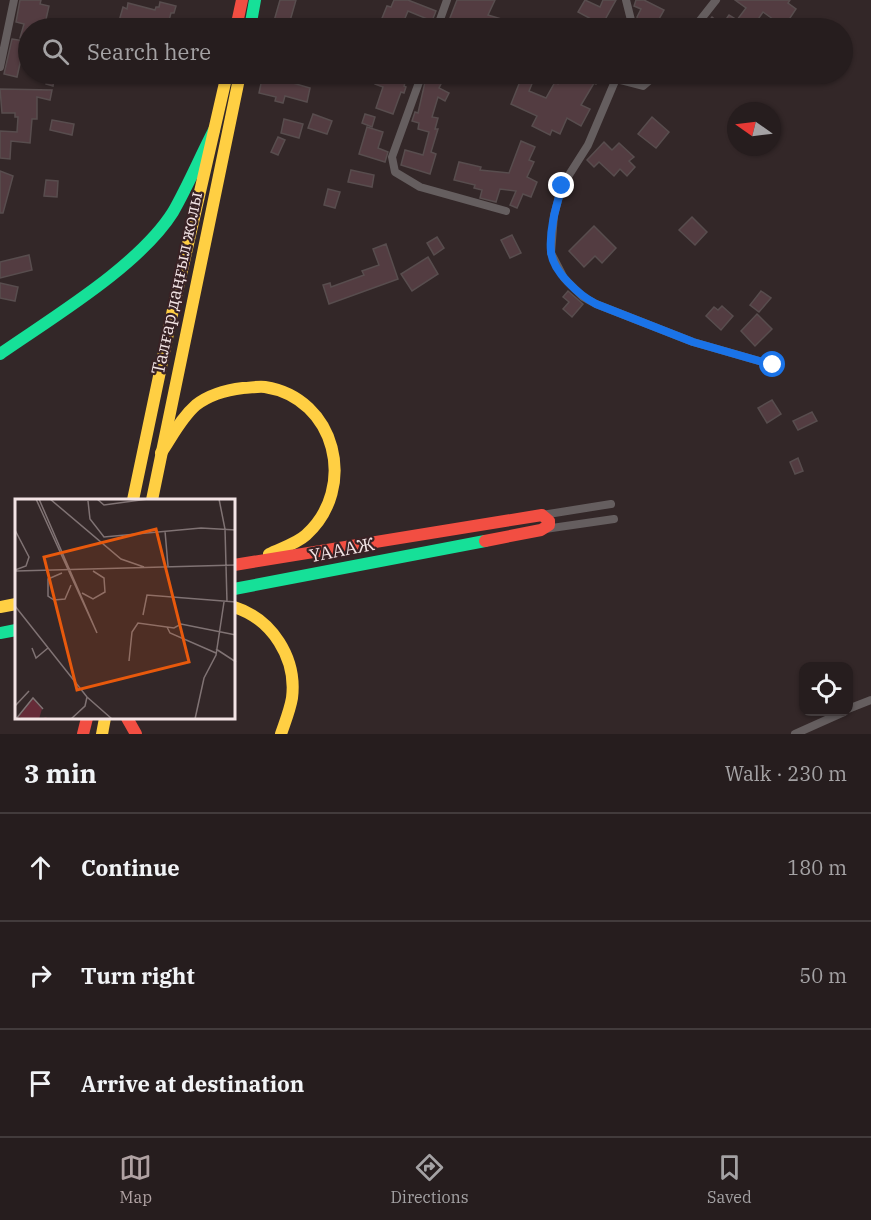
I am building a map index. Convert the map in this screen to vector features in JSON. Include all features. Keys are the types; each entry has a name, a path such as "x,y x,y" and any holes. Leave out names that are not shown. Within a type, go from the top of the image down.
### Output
{"main road":[{"path":"238,18 242,0"},
{"path":"251,18 255,0"},
{"path":"0,354 95,287 147,244 172,213 214,130 224,84"},
{"name":"Талғар даңғыл жолы","path":"152,499 238,84"},
{"name":"Талғар даңғыл жолы","path":"133,499 214,130"},
{"path":"161,453 197,404 218,393 243,386 271,386 292,395 310,408 324,424 336,466 333,494 324,517 307,535 251,562"},
{"path":"541,530 549,525 549,521 542,515"},
{"name":"ҮАААЖ","path":"236,565 542,515"},
{"name":"ҮАААЖ","path":"236,589 541,530"},
{"path":"0,607 15,604"},
{"path":"236,608 255,615 268,628 281,645 289,666 292,691 290,712 281,734"},
{"path":"0,633 15,630"},
{"path":"83,734 87,719"},
{"path":"102,734 105,719"},
{"path":"128,719 136,734"}],"street":[{"path":"0,67 14,0"},
{"path":"441,18 447,0"},
{"path":"626,0 630,18"},
{"path":"702,18 716,0"},
{"path":"418,84 392,157 395,172 420,187 506,211"},
{"path":"614,84 588,145 562,186 554,215 551,253 564,278 583,297 596,304 693,342 773,365"},
{"path":"542,515 611,504"},
{"path":"541,530 614,519"},
{"path":"853,707 871,700"},
{"path":"795,734 833,716"}],"building":[{"path":"20,0 41,0 40,4 49,6 46,18 18,18 18,22 16,22"},
{"path":"280,0 296,0 291,18 275,18"},
{"path":"394,0 408,0 436,11 433,18 425,18 408,11 405,18 382,18 387,6 391,7"},
{"path":"457,0 495,0 488,15 498,18 450,18"},
{"path":"585,0 600,7 603,0 616,0 606,18 589,18 578,12"},
{"path":"636,0 644,0 664,10 660,18 637,18 641,9 634,6"},
{"path":"735,0 790,0 788,3 796,9 790,18 771,18 763,12 759,18 738,18 746,8"},
{"path":"160,2 176,6 170,18 120,18 123,7 127,9 128,3 155,10 159,7"},
{"path":"12,39 18,40 17,77 4,74"},
{"path":"261,84 296,84 310,88 307,102 285,96 283,103 275,101 276,97 259,93"},
{"path":"375,84 405,84 406,87 404,93 401,92 393,114 376,108 383,87"},
{"path":"425,84 441,84 439,88 449,93 445,101 438,97 432,117 438,118 435,129 438,129 431,152 436,154 430,174 401,165 405,150 423,155 429,132 418,129 419,123 412,121 415,112 418,113"},
{"path":"519,84 532,84 529,91 546,98 554,84 593,84 581,105 590,109 581,126 567,118 560,134 552,130 550,135 532,126 537,116 511,104"},
{"path":"0,89 52,90 50,100 37,97 37,119 32,119 30,143 11,141 10,159 0,158 0,131 17,132 18,117 15,117 15,113 2,113"},
{"path":"313,114 332,121 327,134 308,128"},
{"path":"365,114 375,117 372,127 362,123"},
{"path":"652,117 669,132 656,148 638,134"},
{"path":"284,119 303,124 299,138 281,133"},
{"path":"52,120 74,124 72,135 50,130"},
{"path":"367,127 383,132 378,148 388,152 385,162 359,154"},
{"path":"278,137 285,140 278,155 271,152"},
{"path":"521,141 535,147 529,160 534,162 527,177 537,182 531,197 523,194 517,208 510,205 516,191 500,189 496,202 480,198 482,190 474,188 475,185 454,180 459,162 481,167 480,170 509,173"},
{"path":"604,142 612,150 619,143 634,157 629,161 635,167 627,176 620,169 614,176 599,162 594,167 587,160"},
{"path":"351,170 374,175 372,187 348,182"},
{"path":"0,171 13,176 3,213 0,213"},
{"path":"46,180 58,181 57,197 44,196"},
{"path":"328,189 340,192 335,208 324,205"},
{"path":"692,217 707,232 695,245 679,230"},
{"path":"594,226 616,248 602,263 595,256 584,267 569,251"},
{"path":"512,235 521,253 510,258 501,240"},
{"path":"437,237 444,248 434,255 427,243"},
{"path":"386,244 398,279 329,304 323,285 330,283 331,287 364,275 362,271 379,265 373,249"},
{"path":"29,255 32,270 0,278 0,262"},
{"path":"428,257 438,274 412,291 401,274"},
{"path":"0,283 18,287 15,301 0,298"},
{"path":"568,291 583,304 572,317 563,309 569,302 563,297"},
{"path":"761,291 771,298 759,312 750,305"},
{"path":"722,306 733,316 721,330 706,316 714,307 718,310"},
{"path":"757,314 772,329 755,346 741,331"},
{"path":"772,400 781,414 767,423 758,408"},
{"path":"812,412 817,421 798,430 793,421"},
{"path":"798,458 803,471 795,474 790,462"}],"traffic: fast":[{"path":"252,18 255,0"},
{"path":"0,354 94,289 139,252 173,212 214,130"},
{"path":"236,589 485,541"},
{"path":"0,633 15,630"}],"traffic: slow":[{"path":"133,499 174,305 225,84"},
{"path":"152,499 238,84"},
{"path":"161,453 181,422 196,405 206,398 224,392 265,387 289,395 309,408 323,426 332,448 335,470 332,494 322,516 306,535 269,554"},
{"path":"0,607 15,604"},
{"path":"236,608 260,621 279,642 286,655 293,683 289,712 281,734"},
{"path":"102,734 105,719"}],"traffic: jam":[{"path":"238,18 242,0"},
{"path":"236,565 542,515 549,521 549,525 541,530 485,541"},
{"path":"83,734 87,719"},
{"path":"128,719 136,734"}],"route":[{"path":"562,186 554,215 551,253 564,278 583,297 693,342 773,365"}]}
